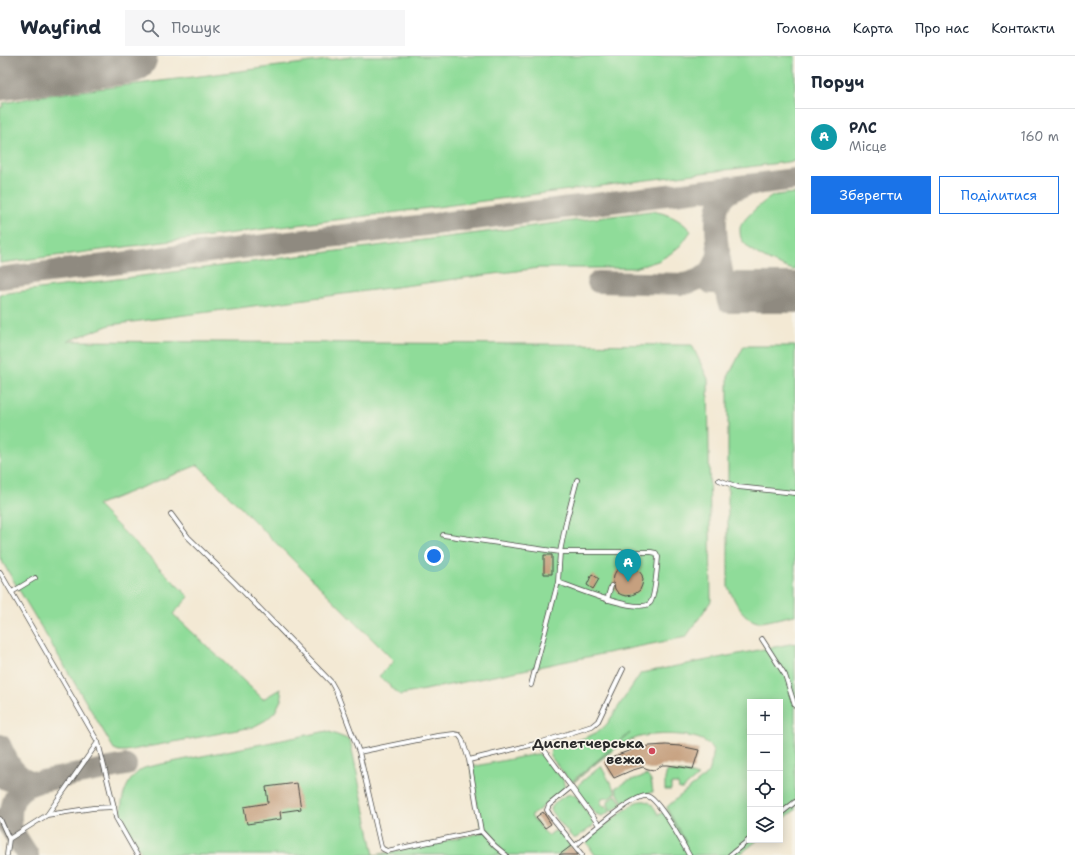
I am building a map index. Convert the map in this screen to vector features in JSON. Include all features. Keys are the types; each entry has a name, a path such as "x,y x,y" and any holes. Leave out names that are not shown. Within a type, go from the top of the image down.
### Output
{"lane":[{"path":"531,685 558,582 560,552 577,480"},
{"path":"719,480 738,487 795,493"},
{"path":"171,514 188,537 331,682 336,691 359,752 382,850 387,851 481,831"},
{"path":"443,536 560,552 651,552 656,553 658,558 653,596 650,603 645,606 630,606 607,600 558,582"},
{"path":"0,572 98,742 116,818 137,855"},
{"path":"12,592 35,578"},
{"path":"607,600 611,586"},
{"path":"762,639 785,675 795,706"},
{"path":"469,760 539,743 592,726 598,721 624,669"},
{"path":"359,752 437,736 458,735 462,739 469,760 481,831 506,855"},
{"path":"9,839 47,815 98,742"},
{"path":"539,743 599,825"},
{"path":"571,787 549,805 548,810 550,815 582,855"},
{"path":"575,846 599,825 637,798 647,796 652,798 660,807 690,855"},
{"path":"783,812 795,802"},
{"path":"47,815 93,808 114,807"},
{"path":"0,819 9,839 8,855"},
{"path":"730,855 747,841"},
{"path":"384,855 387,851"}],"green space":[{"path":"359,56 795,56 795,161 0,263 0,107 3,107 3,103 42,96"},
{"path":"795,193 795,270 793,270 764,258 750,249 741,238 740,228 749,215 769,198 776,195"},
{"path":"651,211 673,217 691,231 681,245 670,254 658,261 635,268 539,268 110,325 68,341 692,345 708,379 711,601 686,637 400,695 379,676 394,661 198,465 97,505 189,597 173,614 263,699 280,689 282,698 275,712 266,720 253,727 126,751 114,749 0,558 0,294"},
{"path":"744,346 795,346 795,615 761,622 752,620 743,613 728,587 728,377"},
{"path":"795,643 795,810 783,820 783,699 747,699 747,843 754,843 739,855 595,855 587,843 590,836 636,802 641,801 650,803 659,815 666,810 686,842 667,807 704,777 710,769 713,750 705,741 688,736 666,734 640,737 631,740 613,750 573,783 630,733 571,782 550,756 551,748 581,739 602,729 607,724 641,673"},
{"path":"327,731 350,740 374,855 143,855 123,823 121,808 124,793 131,779 142,769"},
{"path":"540,754 563,779 565,789 531,816 548,836 554,831 561,832 572,845 563,853 564,855 375,855 482,833 471,767"},
{"path":"601,766 616,793 608,799 602,799 601,804 606,806 610,812 602,816 596,814 577,792 579,784"},
{"path":"667,771 688,773 698,776 683,789 679,789 678,784 671,784 671,790 665,790"},
{"path":"647,775 651,781 653,792 637,796 623,803 615,788 628,781"},
{"path":"570,794 576,796 594,822 592,827 576,838 571,836 553,814 551,809 554,804 564,796"},
{"path":"616,795 622,804 611,811 608,801"}],"building":[{"path":"544,555 552,555 552,574 544,574"},
{"path":"625,566 630,566 639,571 643,580 640,590 627,596 618,593 613,583 616,571"},
{"path":"592,574 599,579 593,589 587,585"},
{"path":"666,745 699,750 693,769 668,765 662,765 654,770 643,767 614,778 604,762 637,748"},
{"path":"297,783 301,809 280,812 281,819 247,824 244,807 268,803 266,787"},
{"path":"543,812 551,824 545,828 536,817"},
{"path":"571,846 578,855 559,855"}],"taxiway":[{"path":"0,81 96,60"},
{"path":"0,278 795,179"},
{"path":"743,187 735,189 724,196 719,203 716,217 717,241 728,302 795,302"},
{"path":"598,282 684,284 698,280 708,274 717,259 719,251"},
{"path":"711,283 795,283"},
{"path":"0,745 11,767 25,779 31,781"},
{"path":"0,775 12,782 26,784 126,765"},
{"path":"12,830 11,814 17,795 21,790 36,783"},
{"path":"4,818 28,855"}],"runway":[{"path":"0,73 130,56"}],"place":[{"name":"РЛС","path":"628,582"},
{"name":"Диспетчерська вежа","path":"652,751"}]}
